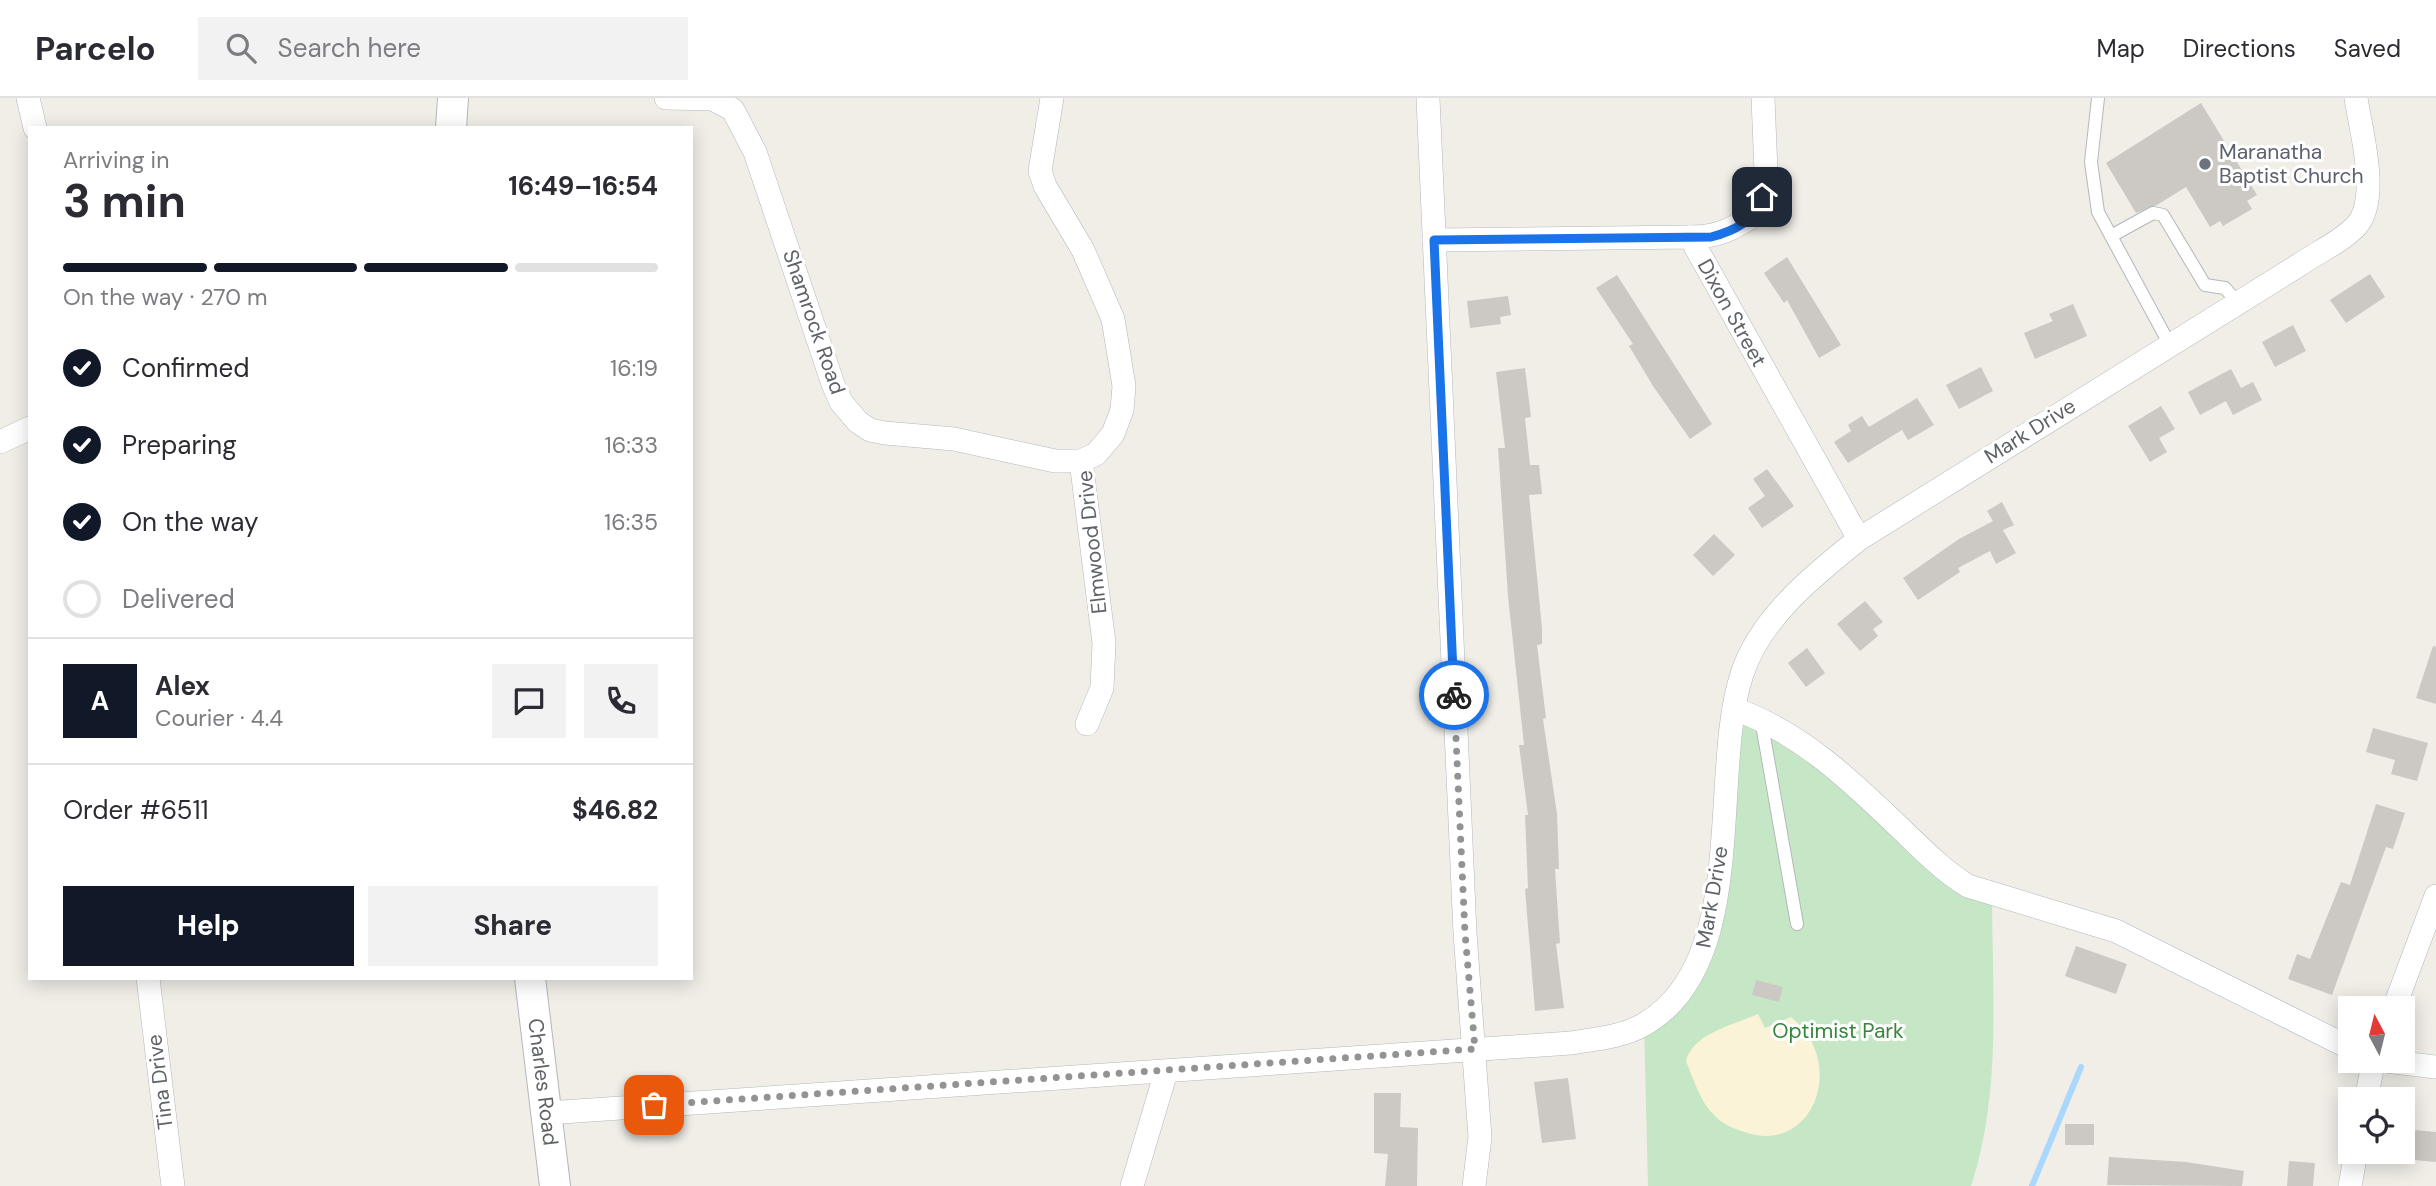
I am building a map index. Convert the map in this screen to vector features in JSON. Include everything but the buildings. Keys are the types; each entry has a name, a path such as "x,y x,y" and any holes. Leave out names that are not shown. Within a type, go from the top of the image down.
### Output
{"street":[{"path":"28,98 35,126"},
{"path":"451,126 453,98"},
{"name":"Shamrock Road","path":"666,98 713,99 733,110 755,152 833,384 841,402 858,422 877,431 968,442 1055,461 1082,461"},
{"name":"Elmwood Drive","path":"1052,98 1040,171 1045,186 1083,250 1106,298 1120,347 1124,386 1122,410 1113,434 1096,454 1082,461 1104,643 1102,688 1087,724"},
{"path":"1429,98 1465,933 1480,1138 1474,1186"},
{"path":"1689,237 1711,237 1731,232 1758,212 1766,172 1763,98"},
{"name":"Mark Drive","path":"547,1113 920,1085 1166,1072 1475,1049 1612,1037 1644,1025 1674,999 1692,976 1701,957 1717,888 1734,709 1742,674 1755,645 1805,586 1859,539 2238,303 2356,226 2366,211 2369,192 2356,98"},
{"name":"Dixon Street","path":"1434,240 1689,237 1859,539"},
{"path":"0,442 28,429"},
{"path":"1734,709 1761,719 1793,736 1872,802 1950,874 1968,886 2116,932 2338,1042"},
{"path":"2398,996 2436,896"},
{"name":"Tina Drive","path":"148,980 173,1186"},
{"name":"Charles Road","path":"530,980 555,1186"},
{"path":"2415,1065 2436,1068"},
{"path":"1132,1186 1166,1072"},
{"path":"2350,1186 2354,1164"}],"lane":[{"path":"2098,98 2091,162 2098,212 2170,345"},
{"path":"2111,236 2153,213 2163,215 2205,285 2225,288 2238,303"},
{"path":"1761,719 1797,924"}],"green space":[{"name":"Optimist Park","path":"1734,709 1761,718 1992,893 1994,1004 1991,1078 1981,1151 1971,1186 1648,1186 1644,1025 1692,976"}],"sand":[{"path":"1758,1014 1765,1028 1791,1017 1810,1038 1819,1064 1816,1097 1809,1112 1799,1124 1785,1132 1769,1136 1741,1131 1716,1118 1701,1096 1686,1061 1690,1051 1706,1037"}],"waterway":[{"path":"2032,1186 2081,1067"}],"way so far":[{"path":"654,1105 1475,1049 1465,933 1454,695"}],"place":[{"name":"Maranatha Baptist Church","path":"2205,164"}],"route":[{"path":"1454,695 1434,240 1711,237 1731,232 1758,212 1762,197"}]}
